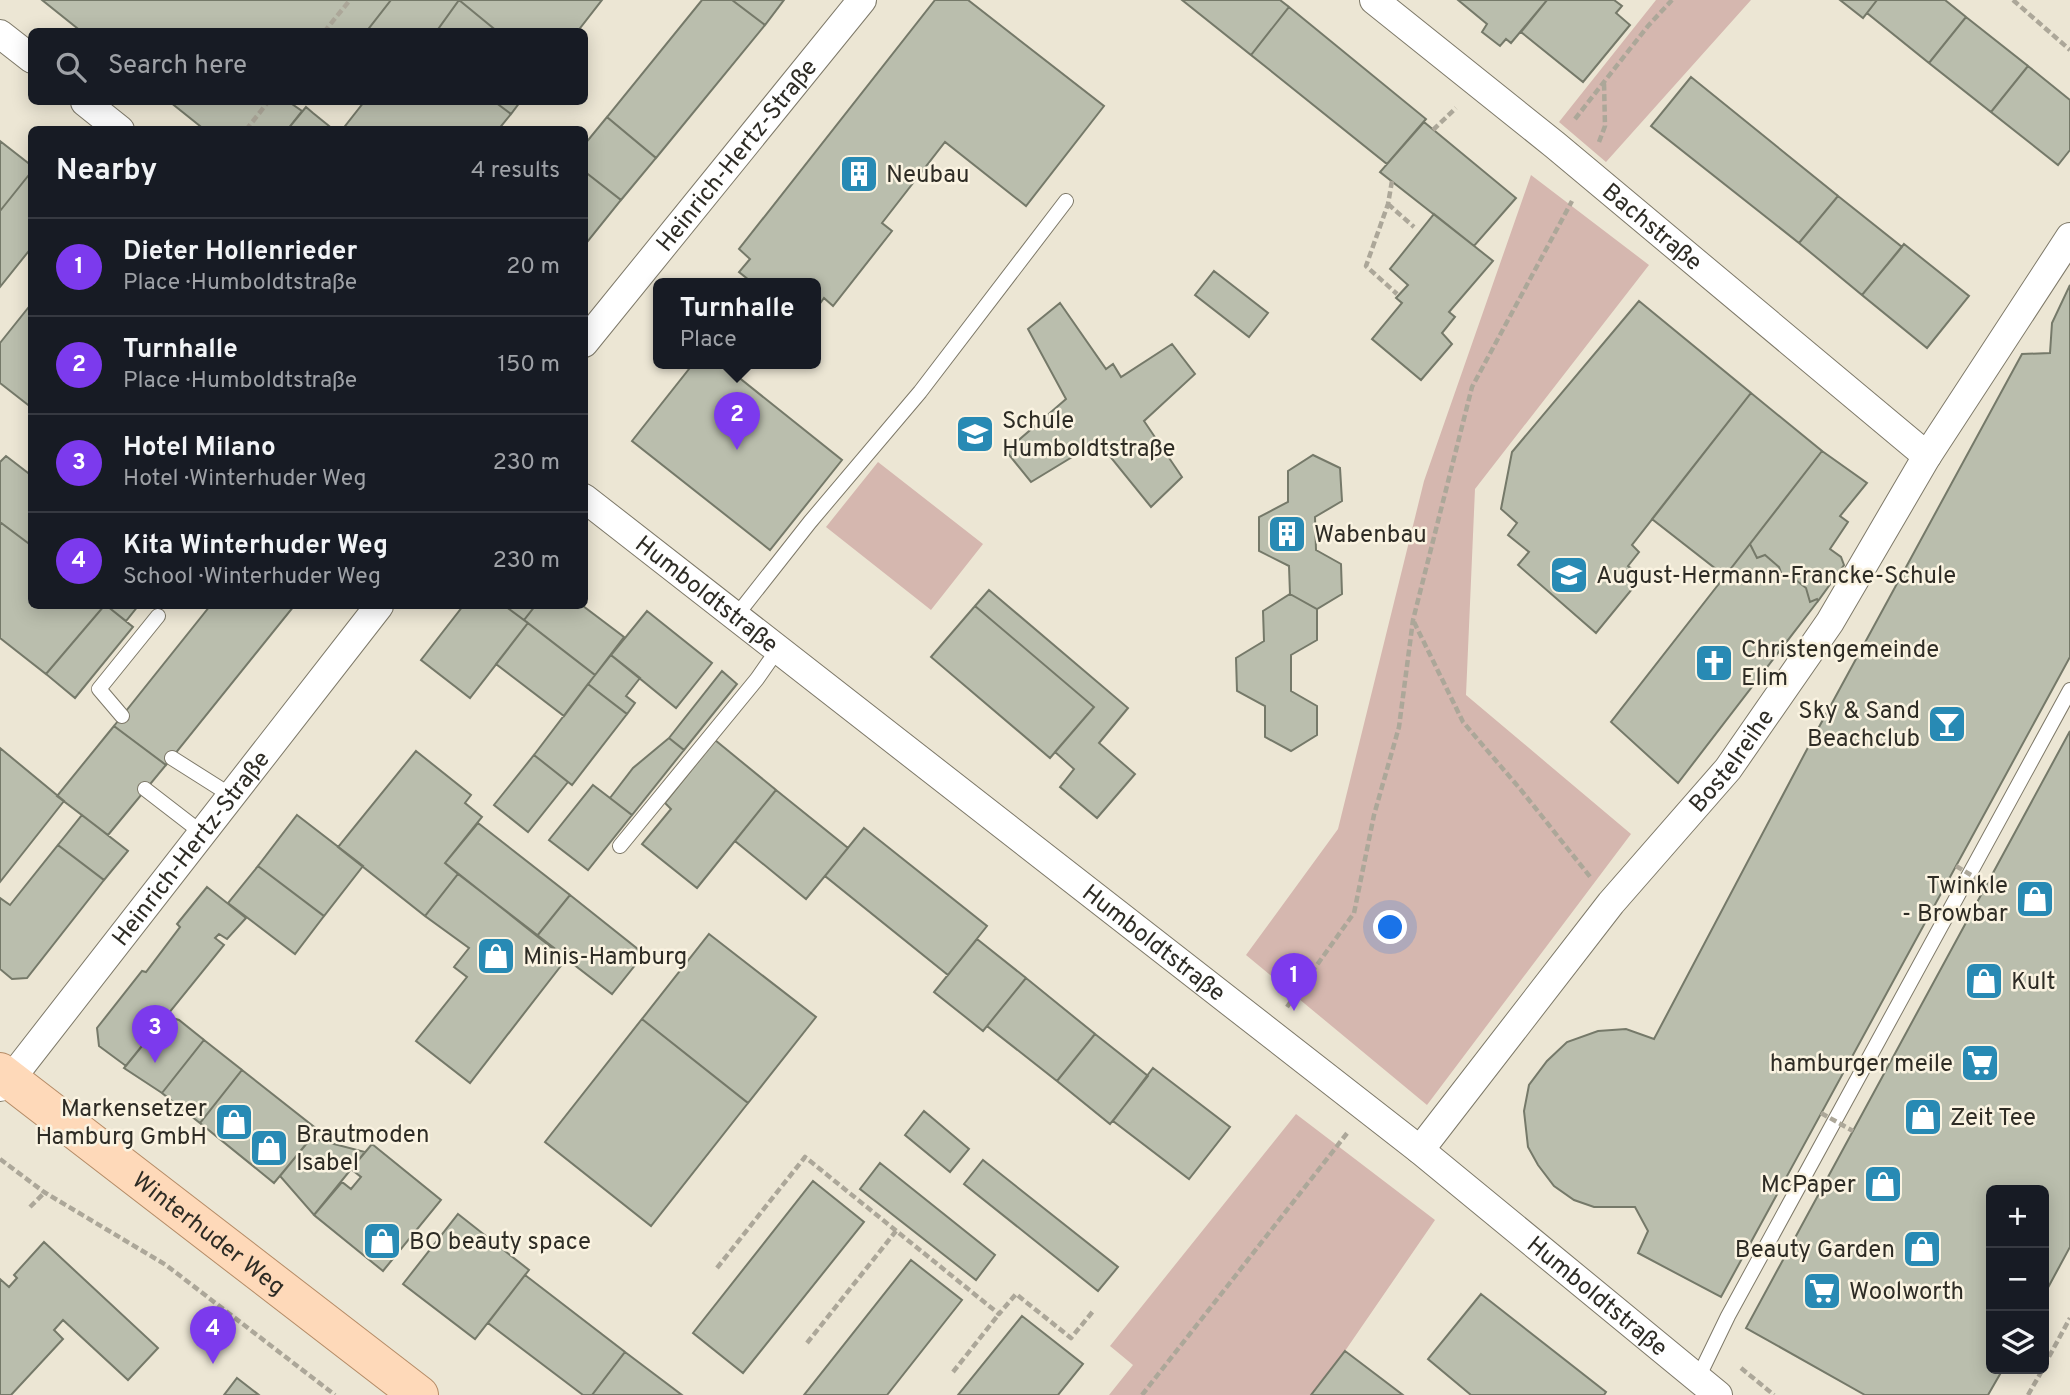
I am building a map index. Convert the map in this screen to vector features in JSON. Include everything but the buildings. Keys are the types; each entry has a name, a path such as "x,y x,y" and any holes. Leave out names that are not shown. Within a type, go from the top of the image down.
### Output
{"main road":[{"name":"Winterhuder Weg","path":"3,1080 419,1395"}],"street":[{"name":"Heinrich-Hertz-Straße","path":"588,338 862,0"},
{"name":"Bachstraße","path":"1374,0 1555,145 1927,456"},
{"path":"0,34 28,56"},
{"path":"89,105 115,126"},
{"name":"Bostelreihe","path":"1420,1150 1611,903 1728,769 1830,622 1927,456 2070,237"},
{"name":"Humboldtstraße","path":"588,501 1420,1150 1708,1386"},
{"name":"Heinrich-Hertz-Straße","path":"3,1080 232,796 377,609"}],"lane":[{"path":"736,616 810,522 920,393 1066,201"},
{"path":"122,716 99,689 158,616"},
{"path":"620,846 757,680 778,649"},
{"path":"1708,1386 1728,1316 2070,690"},
{"path":"172,758 232,796"},
{"path":"145,789 202,833"}],"path":[{"path":"327,28 350,0"},
{"path":"1555,145 1648,26 1672,0"},
{"path":"2013,0 2070,50"},
{"path":"249,126 266,105"},
{"path":"1391,181 1388,204 1366,266 1397,294"},
{"path":"1269,1033 1354,913 1374,815 1399,727 1413,620 1472,387 1573,201"},
{"path":"1388,204 1414,228"},
{"path":"1413,620 1463,722 1611,903"},
{"path":"1956,866 1986,884"},
{"path":"1142,1395 1366,1110"},
{"path":"1821,1113 1853,1130"},
{"path":"717,1268 805,1157 999,1314"},
{"path":"0,1159 44,1192 166,1265 335,1395"},
{"path":"30,1208 44,1192"},
{"path":"807,1343 896,1231"},
{"path":"953,1372 1016,1294 1071,1338 1094,1310"},
{"path":"2049,1357 2070,1318"},
{"path":"1731,1361 1774,1395"},
{"path":"2028,1395 2040,1374"}],"shaded area":[{"path":"1656,0 1751,0 1606,162 1559,122"},
{"path":"1531,175 1649,265 1475,489 1466,695 1631,834 1427,1105 1246,955 1338,829 1424,481"},
{"path":"878,462 983,544 931,610 826,527"},
{"path":"1296,1114 1435,1220 1345,1351 1311,1395 1109,1395 1133,1365 1110,1346"}],"place":[{"name":"Neubau","path":"859,174"},
{"name":"Schule Humboldtstraße","path":"975,434"},
{"name":"Turnhalle","path":"737,450"},
{"name":"Wabenbau","path":"1287,534"},
{"name":"August-Hermann-Francke-Schule","path":"1569,575"},
{"name":"Christengemeinde Elim","path":"1714,663"},
{"name":"Sky & Sand Beachclub","path":"1947,724"},
{"name":"Twinkle - Browbar","path":"2035,899"},
{"name":"Minis-Hamburg","path":"496,956"},
{"name":"Kult","path":"1984,981"},
{"name":"Dieter Hollenrieder","path":"1294,1011"},
{"name":"Hotel Milano","path":"155,1063"},
{"name":"hamburger meile","path":"1980,1063"},
{"name":"Zeit Tee","path":"1923,1117"},
{"name":"Markensetzer Hamburg GmbH","path":"234,1122"},
{"name":"Brautmoden Isabel","path":"269,1148"},
{"name":"McPaper","path":"1883,1184"},
{"name":"BO beauty space","path":"382,1241"},
{"name":"Beauty Garden","path":"1922,1249"},
{"name":"Woolworth","path":"1822,1291"},
{"name":"Kita Winterhuder Weg","path":"213,1364"}]}
